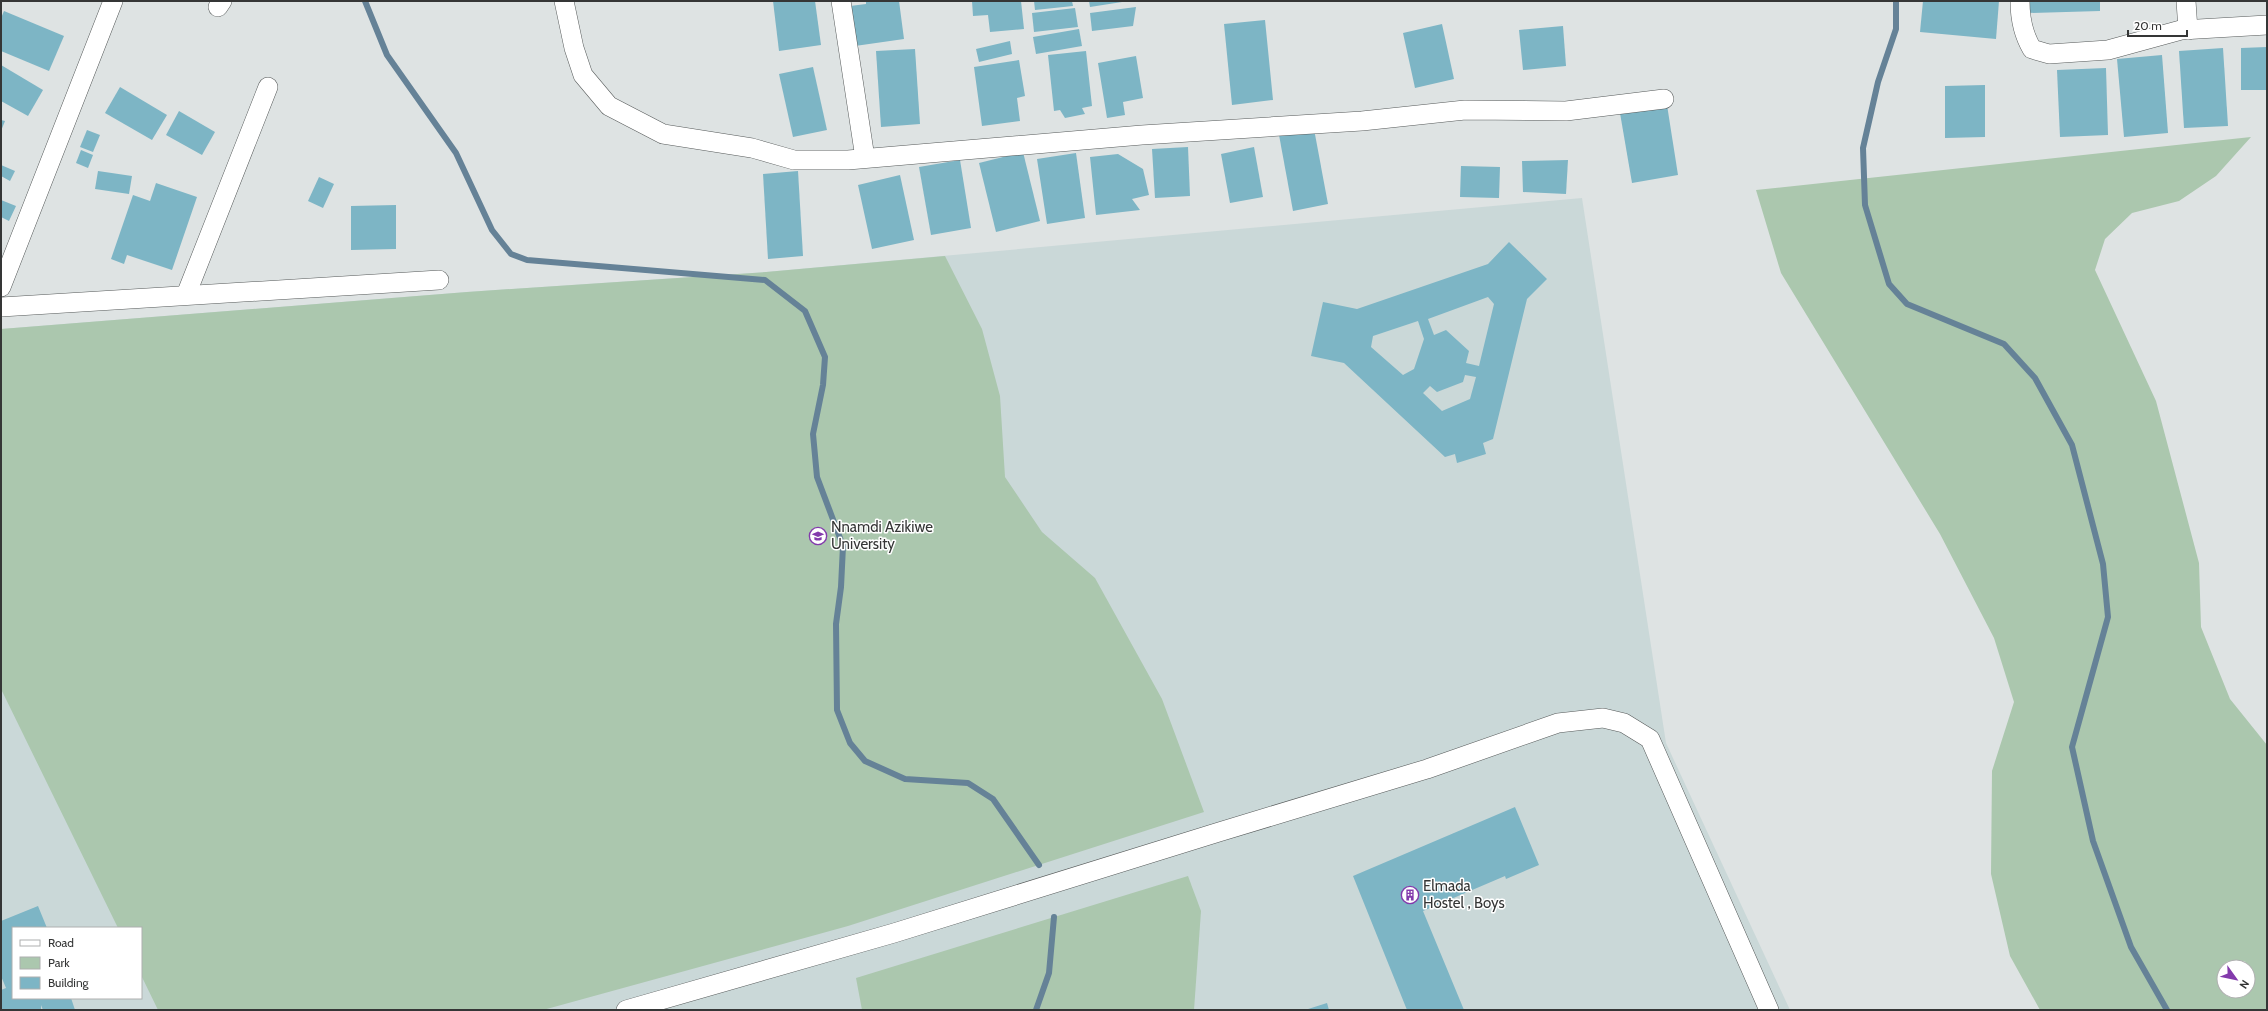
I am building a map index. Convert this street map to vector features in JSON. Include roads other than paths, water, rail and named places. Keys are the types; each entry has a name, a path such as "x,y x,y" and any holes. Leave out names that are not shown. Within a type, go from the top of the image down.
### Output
{"street":[{"path":"1,287 113,1"},
{"path":"564,1 574,48 583,75 609,106 663,134 752,148 794,160 865,158 1150,135 1362,121 1465,110 1566,111 1664,99"},
{"path":"841,1 865,158"},
{"path":"2020,1 2020,14 2024,35 2032,50 2049,54 2108,50 2188,30 2267,25"},
{"path":"2186,1 2188,30"},
{"path":"186,295 268,87"},
{"path":"1,307 439,280"},
{"path":"626,1010 894,933 1219,832 1427,770 1558,723 1603,718 1624,723 1650,739 1769,1010"}],"waterway":[{"path":"365,1 387,55 456,153 492,230 511,254 527,260 765,280 805,311 825,357 823,385 813,434 817,477 843,546 841,587 836,624 837,710 850,743 865,761 905,779 968,783 993,799 1039,865"},
{"path":"1896,1 1896,29 1878,82 1863,148 1865,205 1889,284 1907,304 2004,344 2035,378 2072,445 2103,564 2108,617 2072,747 2093,841 2131,947 2167,1010"},
{"path":"1036,1010 1049,973 1054,917"}],"place":[{"name":"Nnamdi Azikiwe University","path":"818,536"},
{"name":"Elmada Hostel , Boys","path":"1410,895"}]}
